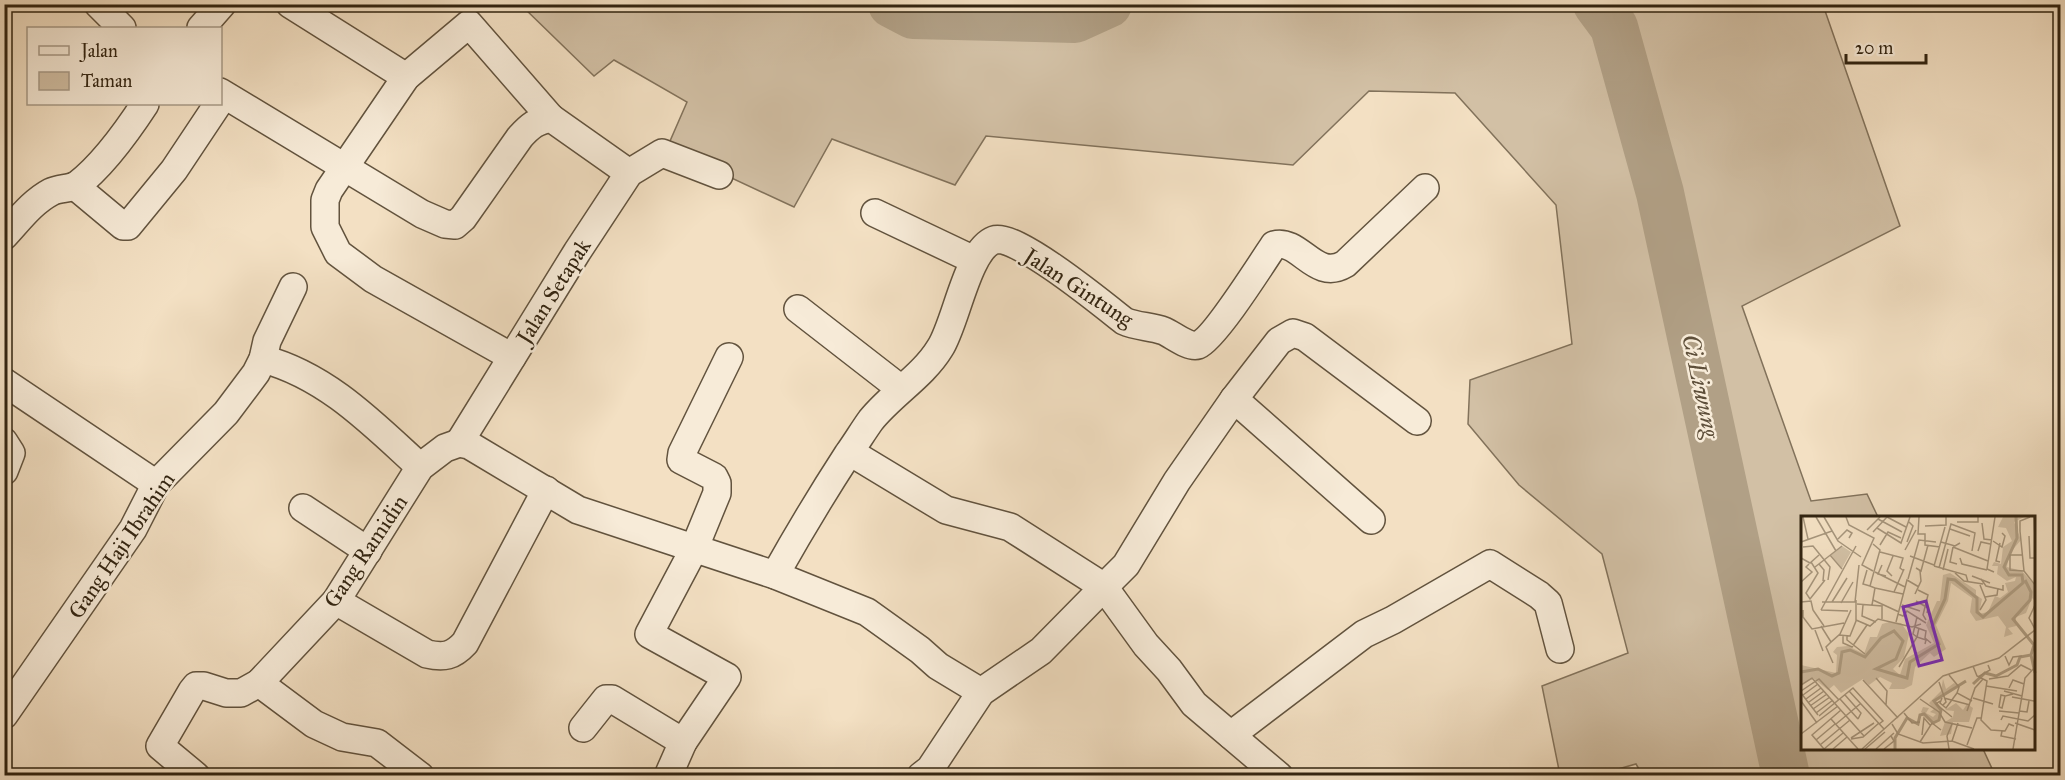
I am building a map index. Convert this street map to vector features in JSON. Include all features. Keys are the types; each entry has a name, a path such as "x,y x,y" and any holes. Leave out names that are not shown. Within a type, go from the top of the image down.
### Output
{"street":[{"path":"98,4 121,27"},
{"path":"202,27 222,4"},
{"path":"290,4 406,77"},
{"path":"512,357 373,279 338,253 325,227 326,200 335,179 406,77 469,24 551,118 629,173"},
{"path":"222,98 345,166 422,214 445,224 456,225 530,126 540,120 551,118"},
{"path":"4,236 40,199 59,189 75,186 130,128 144,105"},
{"path":"75,186 123,226 128,226 174,170 216,105"},
{"name":"Jalan Setapak","path":"459,443 629,173 662,153 719,175"},
{"name":"Jalan Gintung","path":"775,575 813,507 871,421 901,388 918,376 941,348 974,261 984,246 994,240 1000,239 1030,252 1051,265 1124,321 1135,326 1162,330 1193,345 1199,345 1219,326 1274,245 1286,245 1324,268 1336,269 1346,264 1425,188"},
{"path":"875,213 974,261"},
{"name":"Gang Haji Ibrahim","path":"4,715 132,529 156,484 226,412 256,373 263,359 267,341 293,287"},
{"path":"798,309 901,388"},
{"path":"921,776 930,769 981,692 1041,651 1126,565 1177,481 1234,399 1279,341 1293,333 1305,338 1417,421"},
{"path":"668,776 683,742 727,676 649,634 694,549 717,493 717,483 714,477 681,460 682,453 729,357"},
{"path":"263,359 281,364 326,387 354,408 420,467 445,448 459,443 469,445 578,510 775,575 867,612 920,650 938,666 981,692"},
{"path":"4,382 156,484"},
{"path":"1234,399 1371,520"},
{"path":"4,442 11,453 4,471"},
{"path":"850,452 946,510 1010,527 1104,587 1146,645 1169,670 1194,704 1279,776"},
{"name":"Gang Ramidin","path":"196,776 160,746 192,691 196,686 204,686 226,693 242,693 259,682 336,601 420,467"},
{"path":"336,601 427,654 443,657 457,652 465,644 546,490"},
{"path":"303,508 368,550"},
{"path":"1231,735 1364,634 1394,620 1490,564 1548,603 1560,649"},
{"path":"259,682 314,724 342,737 377,743 420,776"},
{"path":"583,728 606,699 612,699 683,742"}],"green space":[{"path":"521,5 1823,5 1900,226 1742,306 1811,501 1867,494 1878,516 1801,516 1801,750 1983,750 1995,775 1643,776 1636,764 1597,775 1560,775 1542,686 1628,653 1602,554 1519,485 1468,424 1470,380 1572,344 1556,205 1455,93 1369,91 1293,165 986,136 955,185 832,139 794,207 667,148 687,102 614,60 594,76"}],"waterway":[{"name":"Ci Liwung","path":"892,4 913,15 1075,19 1108,4"},
{"name":"Ci Liwung","path":"1597,4 1614,27 1660,193 1786,776"}]}
